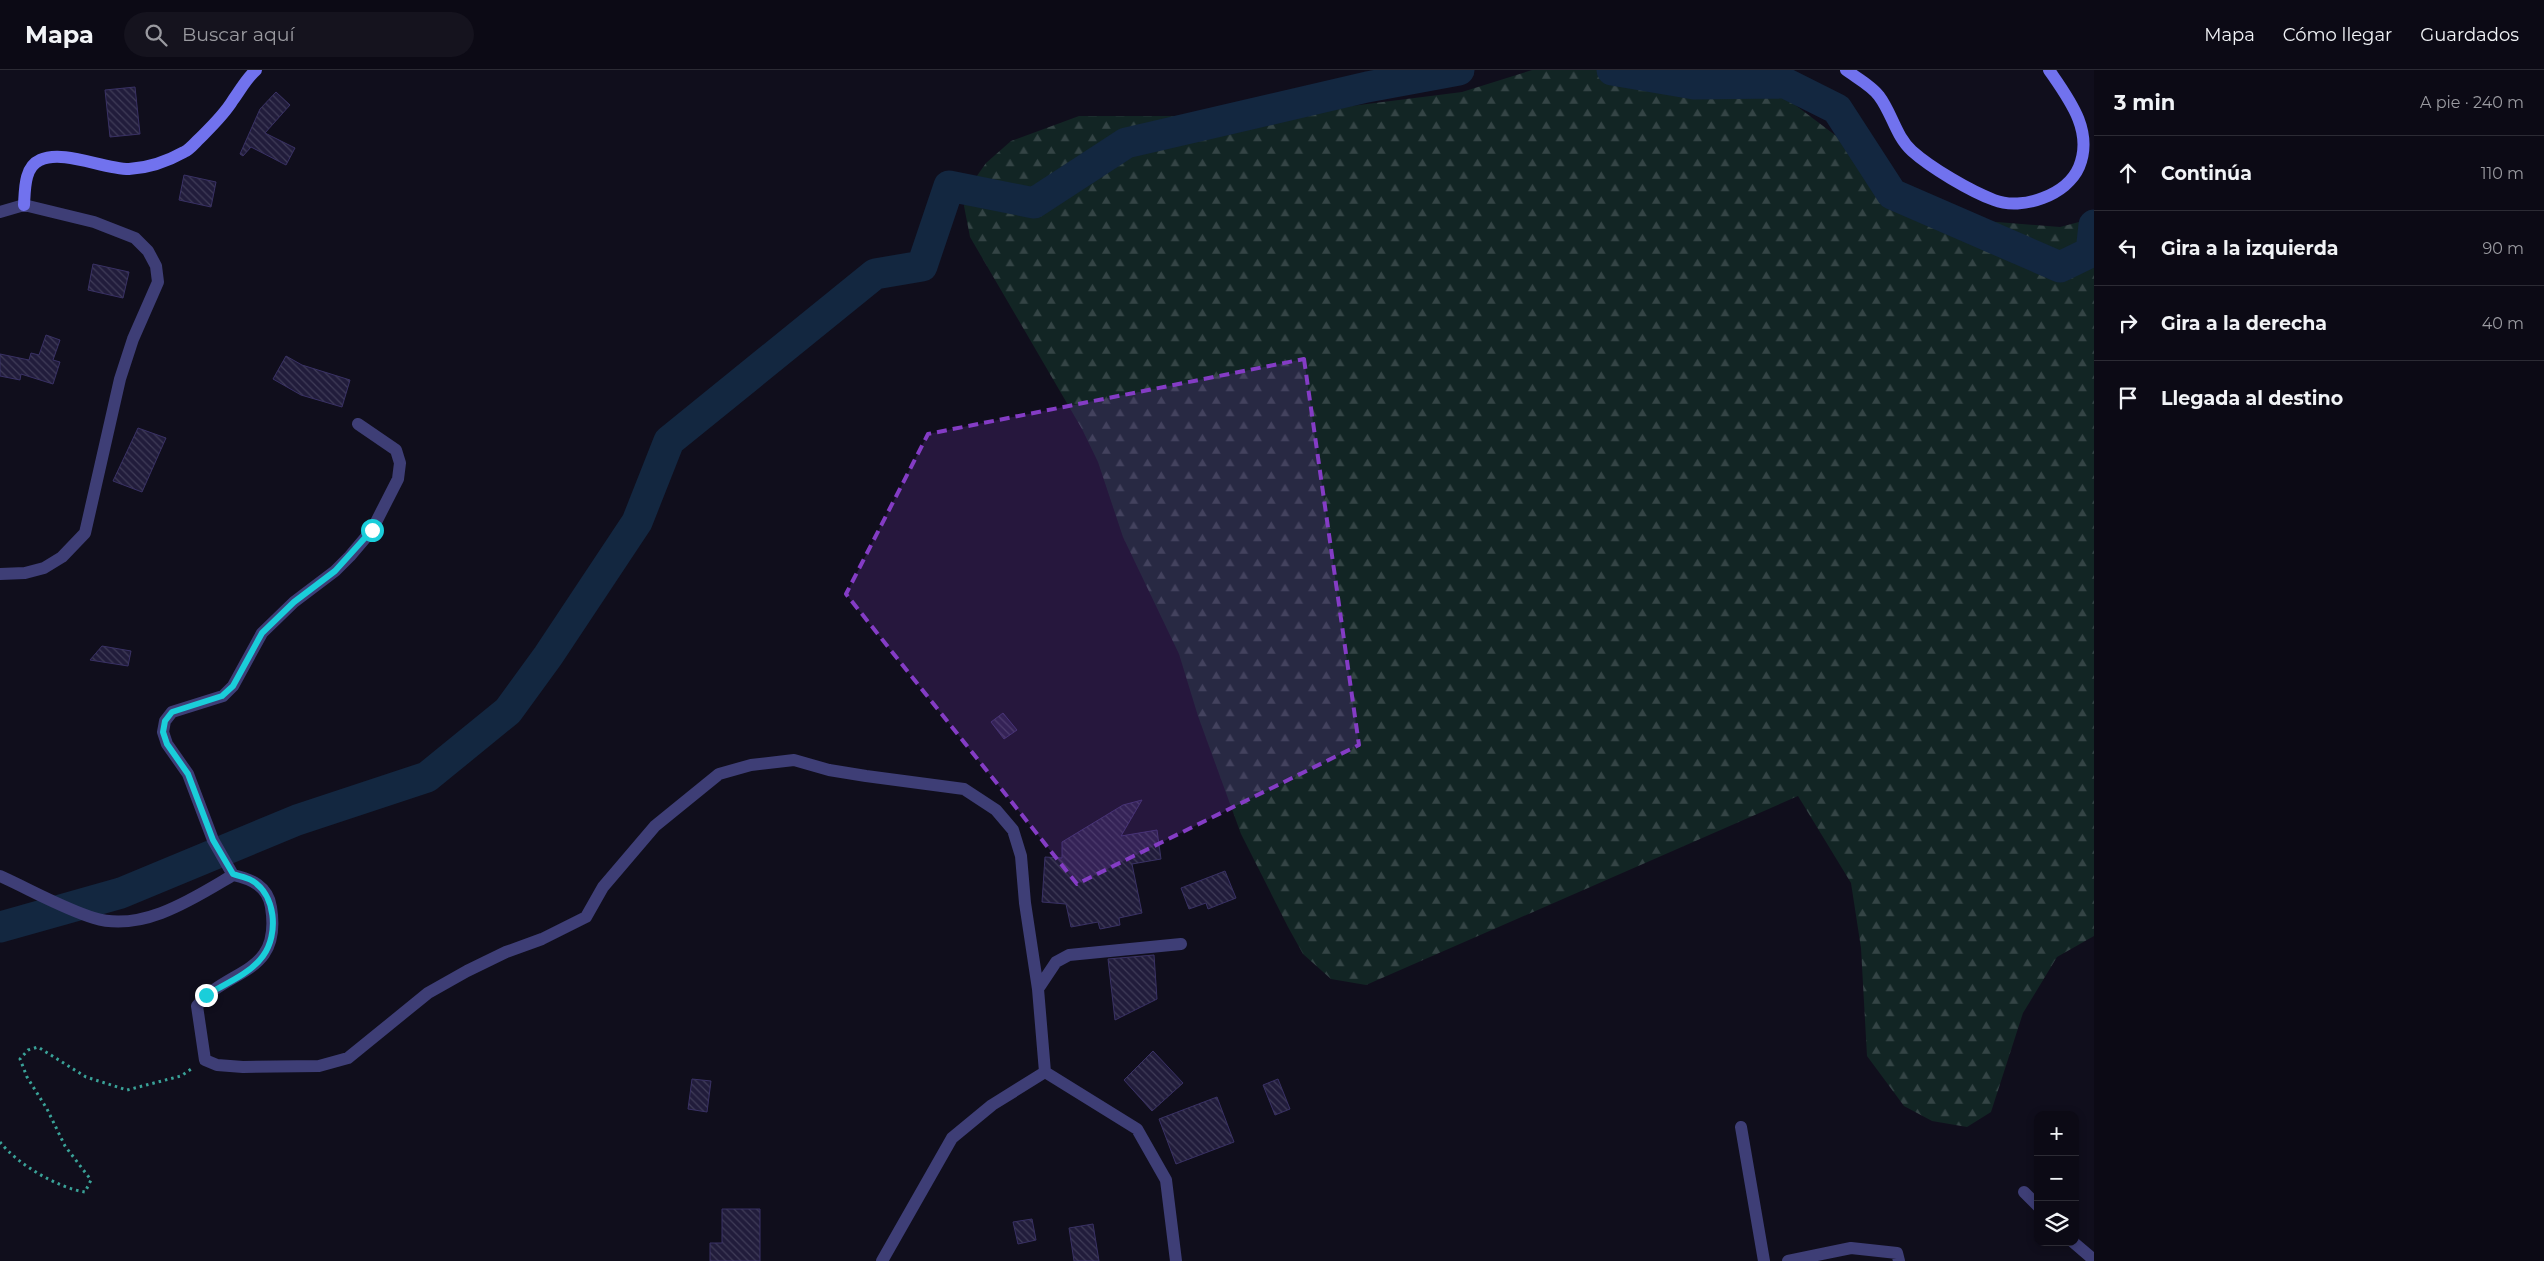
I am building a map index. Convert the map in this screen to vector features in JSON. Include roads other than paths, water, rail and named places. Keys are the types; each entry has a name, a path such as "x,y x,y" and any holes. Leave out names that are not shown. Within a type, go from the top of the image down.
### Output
{"street":[{"path":"24,205 26,180 30,169 38,160 55,156 97,165 130,169 158,164 186,152 215,123 233,101 246,80 256,70"},
{"path":"1846,70 1878,94 1899,135 1911,150 1933,167 1996,201 2028,203 2052,195 2064,186 2078,169 2085,150 2083,126 2066,94 2049,70"},
{"path":"0,212 24,205 94,222 136,238 148,251 156,266 158,282 133,340 120,379 85,533 62,557 44,568 25,573 0,574"},
{"path":"358,424 396,450 400,463 398,479 372,530 335,571 294,602 262,633 233,686 222,696 172,712 165,721 163,732 167,744 188,774 213,840 233,874 251,879 262,888 270,900 273,918 272,938 263,956 245,973 206,995 197,1006 204,1056 217,1065 243,1067 319,1066 348,1058 428,994 466,971 506,952 542,939 586,917 603,887 655,826 719,774 751,765 794,760 829,770 964,789 996,810 1013,830 1021,856 1025,903 1038,989 1045,1072"},
{"path":"0,876 95,919 133,921 182,904 233,874"},
{"path":"1038,989 1056,962 1069,955 1181,944"},
{"path":"882,1261 952,1138 992,1106 1045,1072"},
{"path":"1045,1072 1138,1128 1166,1180 1176,1261"},
{"path":"1741,1127 1764,1261"},
{"path":"2024,1192 2034,1202"},
{"path":"2078,1246 2094,1260"},
{"path":"1788,1261 1851,1248 1897,1253 1899,1261"}],"waterway":[{"path":"0,927 121,893 297,820 427,777 508,711 548,656 637,522 669,441 875,274 922,266 949,186 1034,203 1126,143 1367,87 1459,70"},
{"path":"1612,70 1694,84 1785,83 1837,109 1892,194 2060,267 2091,252 2094,225"}]}
